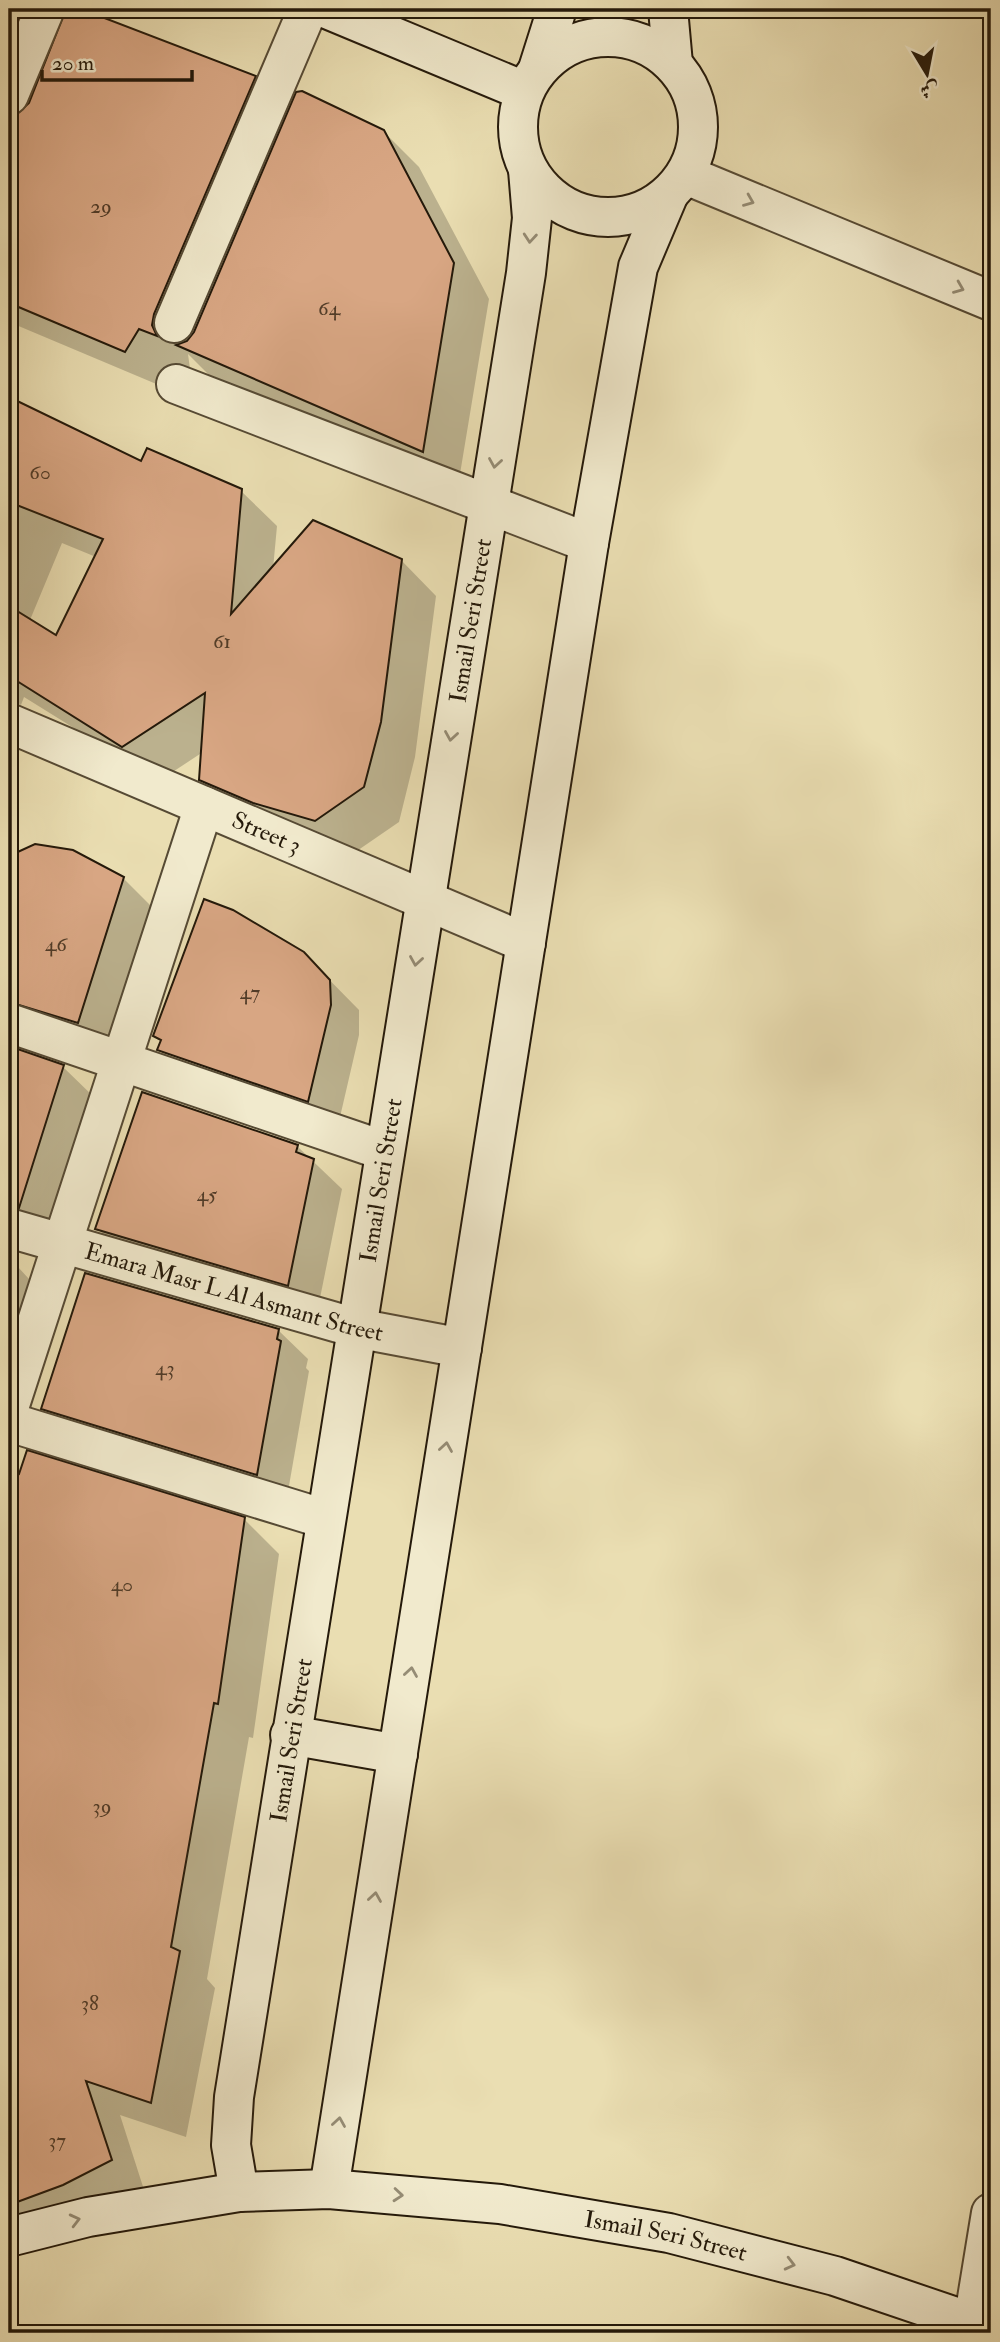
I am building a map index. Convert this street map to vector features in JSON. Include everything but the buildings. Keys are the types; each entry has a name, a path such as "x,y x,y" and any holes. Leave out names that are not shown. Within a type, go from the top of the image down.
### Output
{"street":[{"path":"9,95 46,9"},
{"path":"174,323 308,9"},
{"path":"327,9 531,80"},
{"path":"558,9 517,118 518,145 528,170 544,192 566,208 592,217 619,218 645,210 677,185"},
{"path":"668,9 673,64"},
{"path":"329,2189 589,543 638,267 697,150 699,123 694,96 673,64 662,54 637,41 610,36 583,39 558,51 531,80"},
{"name":"Ismail Seri Street","path":"239,2192 233,2169 231,2122 290,1735 530,245 532,218 528,170"},
{"path":"677,185 991,301"},
{"path":"177,384 589,543"},
{"name":"Street 3","path":"9,723 526,943"},
{"path":"9,1408 204,806"},
{"path":"9,1023 385,1151"},
{"name":"Emara Masr L Al Asmant Street","path":"9,1228 356,1328 461,1348"},
{"path":"9,1422 325,1520"},
{"path":"290,1735 398,1754"},
{"name":"Ismail Seri Street","path":"9,2237 88,2217 239,2192 329,2189 500,2204 669,2233 835,2276 982,2326"},
{"path":"982,2326 991,2213"}]}
